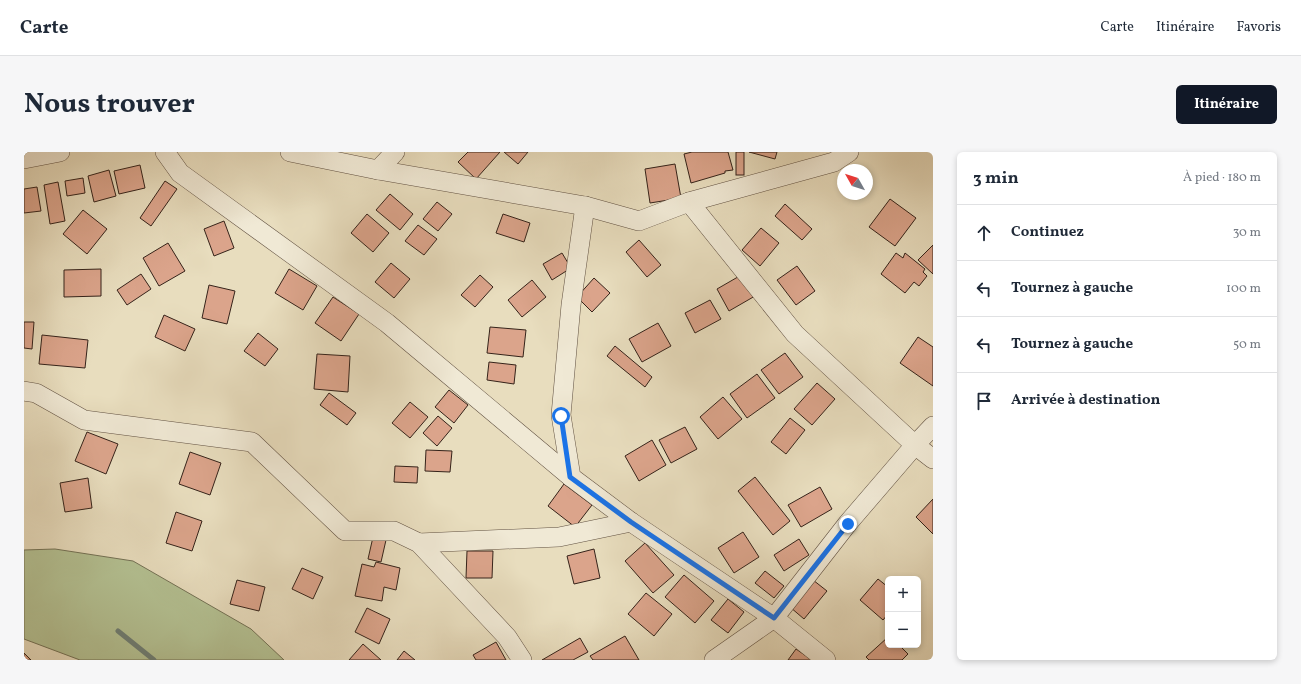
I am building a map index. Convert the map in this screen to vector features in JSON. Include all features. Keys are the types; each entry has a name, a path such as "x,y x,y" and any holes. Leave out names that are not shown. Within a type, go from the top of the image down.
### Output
{"street":[{"path":"24,159 60,152"},
{"path":"165,152 180,174 387,323 570,477 631,522 774,618 826,660"},
{"path":"290,152 378,170 585,206 639,221 689,202 834,162 849,152"},
{"path":"378,170 395,152"},
{"path":"689,202 795,334 915,445 933,459"},
{"path":"570,477 561,416 571,305 585,206"},
{"path":"24,391 36,393 84,420 252,442 345,531 394,531 419,543 507,637 522,660"},
{"path":"714,660 774,618 848,524 933,426"},
{"path":"419,543 559,537 631,522"}],"green space":[{"path":"55,549 133,561 251,629 284,660 80,660 24,639 24,550"}],"building":[{"path":"468,152 500,152 476,179 458,162"},
{"path":"504,152 528,152 518,164"},
{"path":"692,152 728,152 733,170 725,171 725,173 691,183 684,154"},
{"path":"736,152 744,152 744,175 736,175"},
{"path":"749,152 777,152 775,159"},
{"path":"675,164 681,198 650,203 645,169"},
{"path":"140,165 145,188 119,194 114,171"},
{"path":"109,170 116,196 94,202 88,176"},
{"path":"83,178 85,193 67,196 65,181"},
{"path":"165,181 177,189 151,226 140,218"},
{"path":"58,182 65,221 50,224 44,185"},
{"path":"37,187 41,211 24,213 24,189"},
{"path":"390,194 413,214 400,230 376,210"},
{"path":"890,199 916,218 895,246 869,227"},
{"path":"437,202 452,214 438,231 423,219"},
{"path":"785,204 812,229 802,240 775,216"},
{"path":"83,210 107,229 87,254 63,234"},
{"path":"367,214 389,233 373,252 351,233"},
{"path":"503,214 530,223 524,242 496,233"},
{"path":"224,221 234,248 214,256 204,229"},
{"path":"418,225 437,239 424,255 405,241"},
{"path":"761,228 779,243 760,266 742,250"},
{"path":"639,240 661,265 647,277 626,252"},
{"path":"168,243 185,271 159,286 143,258"},
{"path":"933,245 933,274 918,260"},
{"path":"562,253 571,268 552,280 543,264"},
{"path":"896,253 903,258 905,253 925,269 923,272 927,276 919,286 914,282 905,293 881,274"},
{"path":"391,263 410,279 394,298 375,282"},
{"path":"797,266 815,291 796,305 777,280"},
{"path":"101,269 101,296 64,297 64,270"},
{"path":"289,269 317,286 303,310 275,293"},
{"path":"141,274 151,289 127,305 117,290"},
{"path":"743,274 755,296 729,311 717,289"},
{"path":"480,275 493,287 475,307 461,295"},
{"path":"594,278 610,293 592,312 577,297"},
{"path":"532,280 546,297 522,317 508,300"},
{"path":"209,285 235,291 227,324 202,318"},
{"path":"333,297 359,314 341,341 315,323"},
{"path":"710,300 721,319 695,333 685,313"},
{"path":"164,315 195,329 185,351 155,337"},
{"path":"24,322 34,322 32,349 24,348"},
{"path":"658,323 671,346 642,362 629,339"},
{"path":"490,327 526,330 523,357 487,353"},
{"path":"258,333 278,349 265,366 244,351"},
{"path":"42,335 88,340 85,368 39,364"},
{"path":"918,337 933,347 933,386 900,363"},
{"path":"615,346 652,377 645,387 607,356"},
{"path":"785,353 803,377 779,394 761,370"},
{"path":"317,354 350,356 348,392 314,389"},
{"path":"489,362 516,365 514,384 487,380"},
{"path":"757,374 775,398 747,418 730,394"},
{"path":"817,383 835,399 812,425 794,409"},
{"path":"449,390 468,405 454,423 435,407"},
{"path":"329,393 356,413 347,425 320,405"},
{"path":"723,397 742,419 718,439 700,417"},
{"path":"410,402 428,417 410,438 392,423"},
{"path":"438,416 452,428 437,446 423,433"},
{"path":"790,418 805,430 786,454 771,442"},
{"path":"685,427 697,449 671,463 659,440"},
{"path":"87,432 118,444 106,474 75,461"},
{"path":"652,440 666,465 639,481 625,456"},
{"path":"426,450 452,451 450,472 425,471"},
{"path":"190,452 221,463 210,495 179,484"},
{"path":"395,466 418,467 417,483 394,482"},
{"path":"755,477 790,521 773,535 738,491"},
{"path":"88,478 92,508 65,512 60,483"},
{"path":"564,484 592,505 575,527 548,506"},
{"path":"820,487 832,509 801,527 788,505"},
{"path":"933,499 933,534 916,517"},
{"path":"176,512 202,521 192,551 166,543"},
{"path":"743,532 759,557 734,573 718,548"},
{"path":"373,537 386,540 381,562 368,559"},
{"path":"799,539 809,555 784,571 774,555"},
{"path":"645,543 674,575 653,593 625,561"},
{"path":"594,549 600,578 574,584 567,556"},
{"path":"467,551 493,551 492,578 466,578"},
{"path":"376,562 400,568 396,590 384,587 382,601 355,596 362,564 374,567"},
{"path":"302,568 323,577 313,599 292,589"},
{"path":"765,571 784,586 774,598 755,583"},
{"path":"684,575 714,601 695,623 665,597"},
{"path":"878,579 885,585 885,618 883,620 860,600"},
{"path":"237,580 265,587 259,611 230,604"},
{"path":"813,580 827,591 804,619 790,607"},
{"path":"646,593 672,614 654,636 628,614"},
{"path":"728,599 744,612 728,633 711,620"},
{"path":"367,608 390,619 379,644 355,632"},
{"path":"625,636 639,660 593,660 590,656"},
{"path":"580,638 588,652 573,660 542,660"},
{"path":"885,640 885,648 902,648 908,654 902,660 869,660 866,657"},
{"path":"496,642 506,660 476,660 473,655"},
{"path":"363,644 381,660 349,660"},
{"path":"796,649 812,660 788,660"},
{"path":"404,651 415,660 397,660"},
{"path":"24,653 31,660 24,660"}],"waterway":[{"path":"118,631 154,660"}],"route":[{"path":"561,416 570,477 631,522 774,618 848,524"}]}
